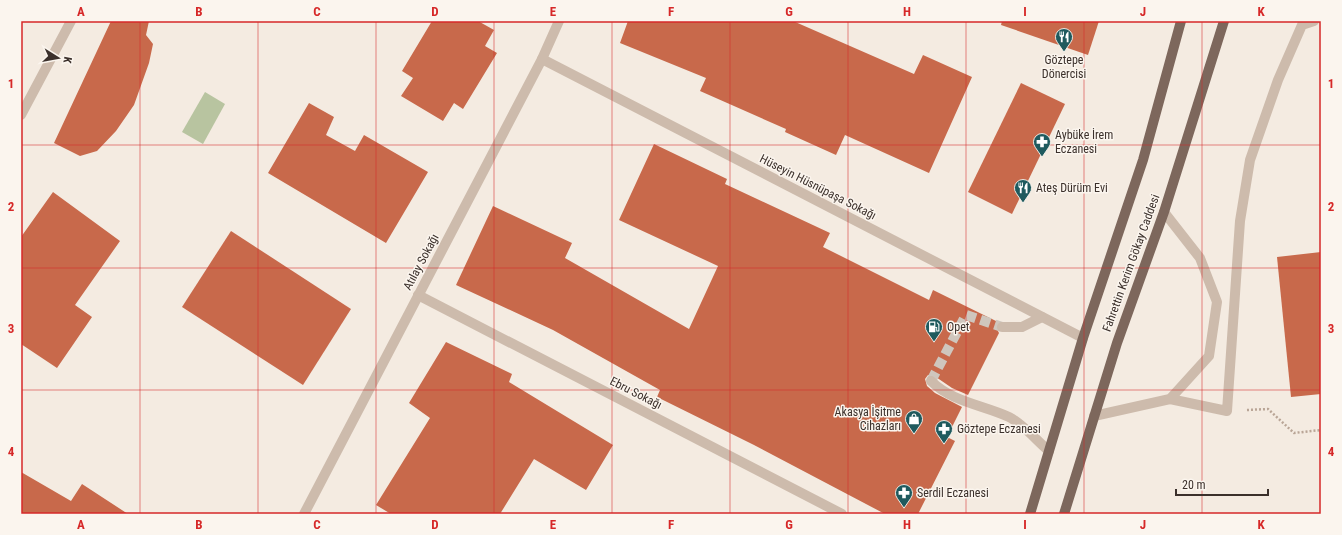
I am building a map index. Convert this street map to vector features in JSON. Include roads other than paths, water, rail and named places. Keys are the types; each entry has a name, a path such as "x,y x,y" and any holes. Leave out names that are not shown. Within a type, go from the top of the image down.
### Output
{"main road":[{"name":"Fahrettin Kerim Gökay Caddesi","path":"1030,514 1083,338 1143,160 1181,21"},
{"name":"Fahrettin Kerim Gökay Caddesi","path":"1064,514 1117,343 1164,212 1224,21"}],"street":[{"path":"21,115 71,21"},
{"name":"Atılay Sokağı","path":"304,514 542,59 559,21"},
{"path":"1094,416 1170,399 1227,411 1240,221 1250,160 1278,80 1302,25 1314,21"},
{"name":"Hüseyin Hüsnüpaşa Sokağı","path":"542,59 1083,338"},
{"path":"1164,212 1200,258 1217,302 1209,356 1170,399"},
{"name":"Ebru Sokağı","path":"418,295 842,514"},
{"path":"1002,327 1022,327 1042,317"},
{"path":"931,381 941,391 964,402 1010,418 1049,451"}],"tunnel":[{"path":"931,381 966,315 1002,327"}],"place":[{"name":"Göztepe Dönercisi","path":"1064,52"},
{"name":"Aybüke İrem Eczanesi","path":"1042,157"},
{"name":"Ateş Dürüm Evi","path":"1023,203"},
{"name":"Opet","path":"934,342"},
{"name":"Akasya İşitme Cihazları","path":"914,434"},
{"name":"Göztepe Eczanesi","path":"944,444"},
{"name":"Serdil Eczanesi","path":"904,508"}]}
